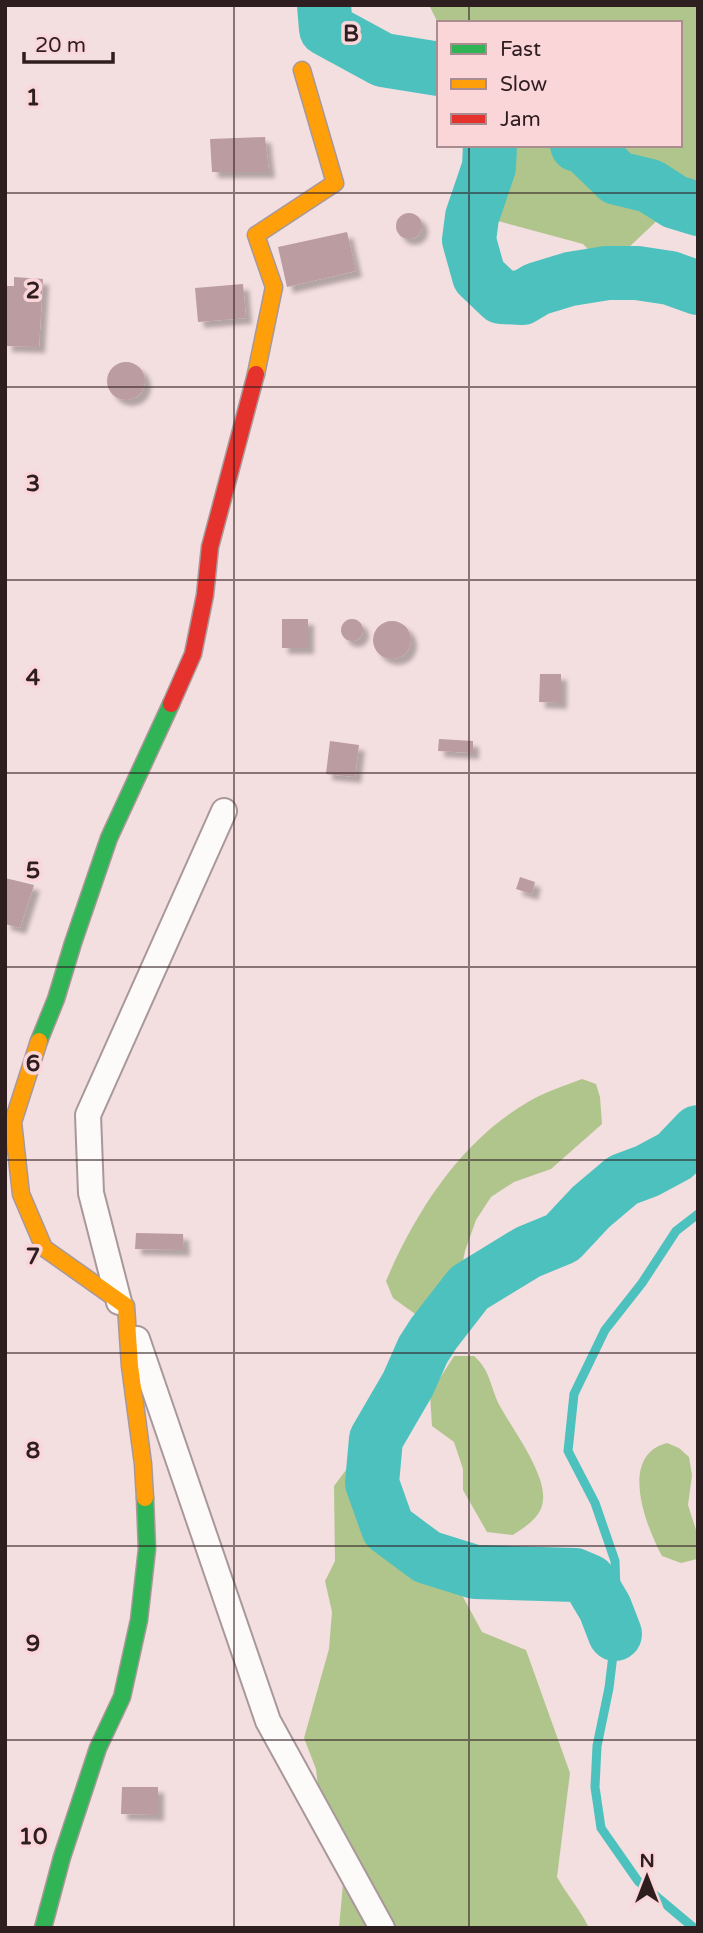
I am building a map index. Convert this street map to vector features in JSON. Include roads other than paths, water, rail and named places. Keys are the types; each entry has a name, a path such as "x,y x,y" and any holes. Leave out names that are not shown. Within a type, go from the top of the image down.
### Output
{"street":[{"path":"43,1928 62,1857 98,1748 122,1697 139,1620 147,1549 143,1464 122,1304 44,1248 21,1194 13,1122 108,838 193,654 205,595 210,547 258,365 274,286 256,235 335,183 302,70"},
{"path":"225,811 88,1115 92,1193 122,1304 268,1721 382,1928"}],"waterway":[{"path":"324,5 326,29 383,60 437,69"},
{"path":"490,147 489,167 472,217 469,240 479,276 501,297 522,298 537,289 570,279 607,273 637,273 670,278 698,288"},
{"path":"585,147 617,178 650,186 675,202 698,209"},
{"path":"615,1634 605,1608 589,1581 575,1575 475,1572 427,1557 388,1528 372,1483 376,1439 408,1384 423,1350 469,1288 528,1252 562,1238 591,1207 623,1180 675,1156 698,1132"},
{"path":"694,1928 638,1881 601,1828 595,1787 597,1746 609,1688 617,1622 615,1561 595,1503 568,1451 574,1394 605,1330 642,1283 676,1231 698,1214"}]}
